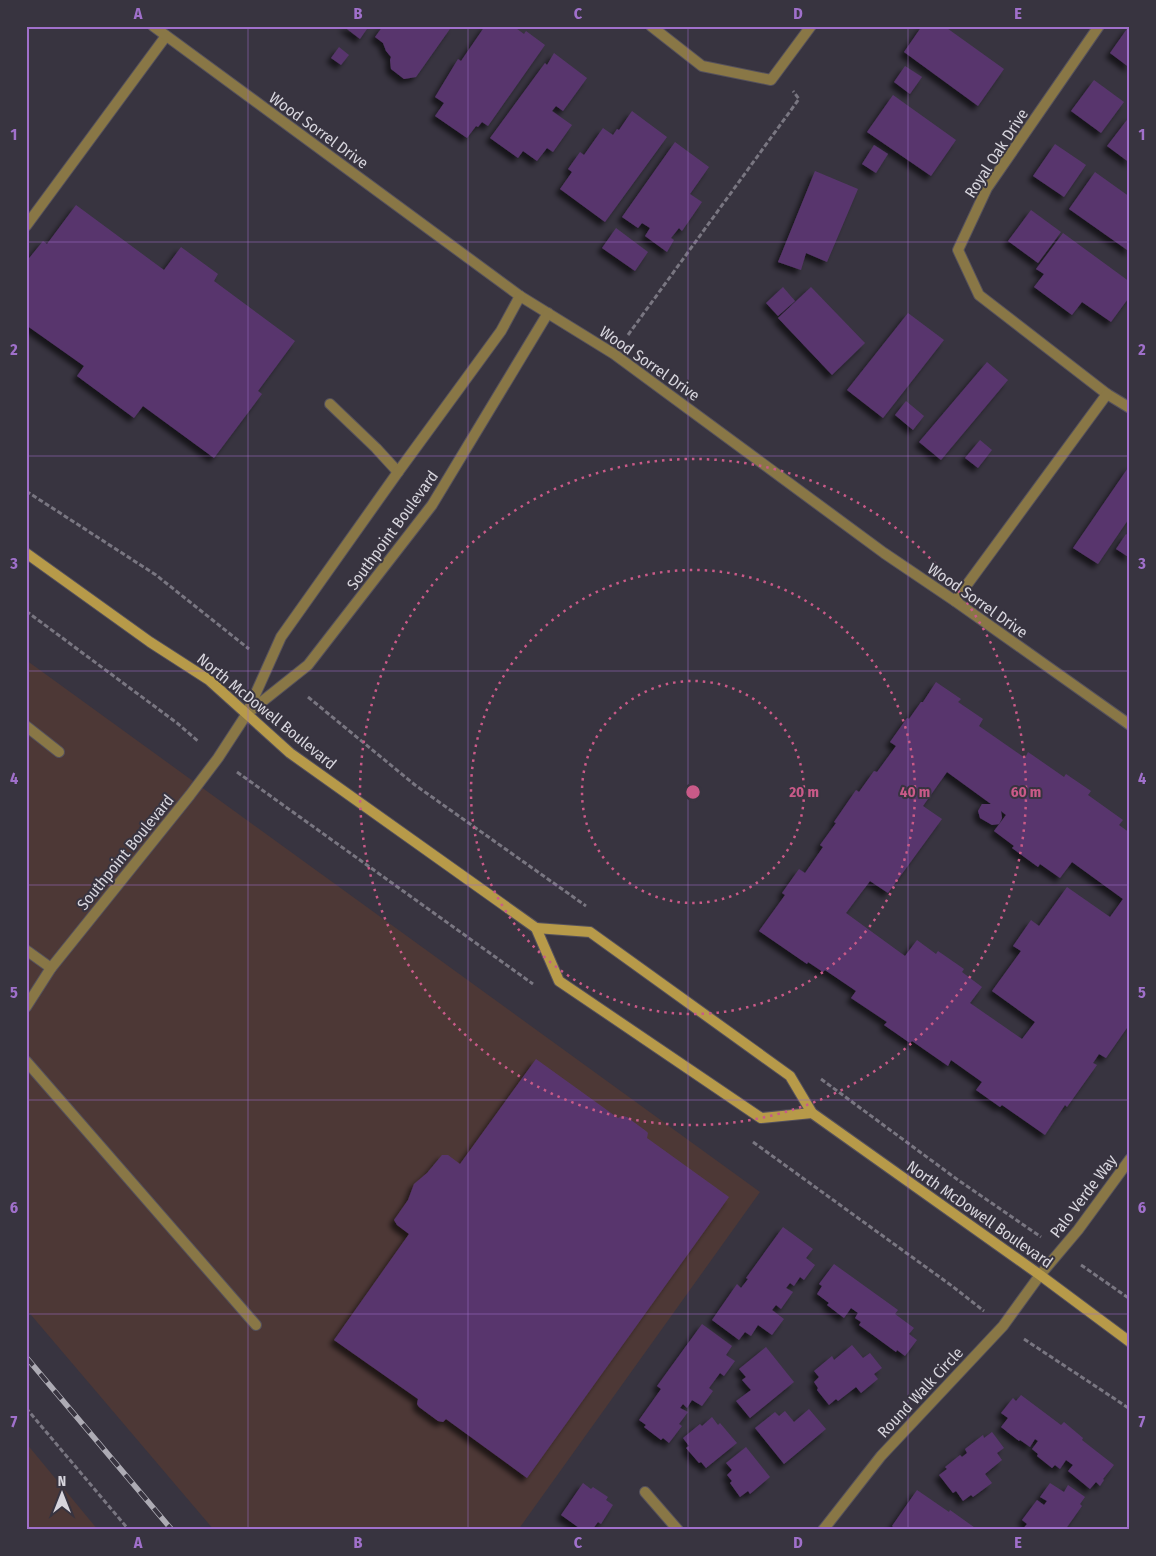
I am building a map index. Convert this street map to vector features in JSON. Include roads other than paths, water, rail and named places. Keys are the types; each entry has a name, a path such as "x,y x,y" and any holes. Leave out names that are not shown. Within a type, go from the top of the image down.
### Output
{"main road":[{"name":"North McDowell Boulevard","path":"26,553 150,642 210,680 290,753 536,928 590,932 790,1076 812,1113 1040,1275 1130,1342"},
{"path":"536,928 559,981 761,1118 812,1113"}],"street":[{"name":"Wood Sorrel Drive","path":"153,26 520,296 614,354 884,553 1130,725"},
{"path":"652,26 702,66 771,80 811,26"},
{"name":"Royal Oak Drive","path":"1100,26 987,188 958,250 979,295 1107,394"},
{"path":"26,226 166,36"},
{"name":"Southpoint Boulevard","path":"26,1007 51,968 218,758 246,714 281,637 501,331 520,296"},
{"name":"Southpoint Boulevard","path":"246,714 308,665 432,505 548,313"},
{"path":"955,601 1107,394 1130,408"},
{"path":"330,404 398,472"},
{"path":"26,726 58,752"},
{"path":"26,950 51,968"},
{"path":"26,1061 256,1325"},
{"name":"Palo Verde Way","path":"1040,1275 1078,1230 1130,1159"},
{"name":"Round Walk Circle","path":"823,1530 881,1456 1003,1326 1040,1275"},
{"path":"645,1492 678,1530"}],"railway":[{"path":"26,1357 172,1530"}]}
